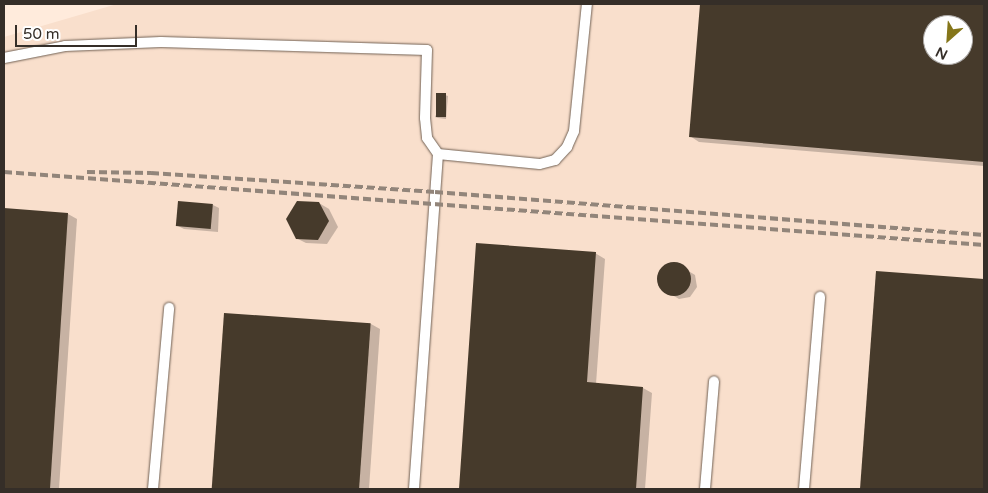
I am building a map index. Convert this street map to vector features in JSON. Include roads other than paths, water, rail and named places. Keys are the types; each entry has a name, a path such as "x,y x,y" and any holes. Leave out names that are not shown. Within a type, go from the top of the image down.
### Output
{"lane":[{"path":"438,154 540,164 555,160 567,147 574,131 587,4"},
{"path":"4,58 65,46 161,42 427,50 425,118 427,138 438,154 414,489"},
{"path":"804,489 820,297"},
{"path":"153,489 169,308"},
{"path":"705,489 714,381"}],"railway":[{"path":"4,172 984,245"},
{"path":"87,172 151,173 435,192 984,235"}]}
